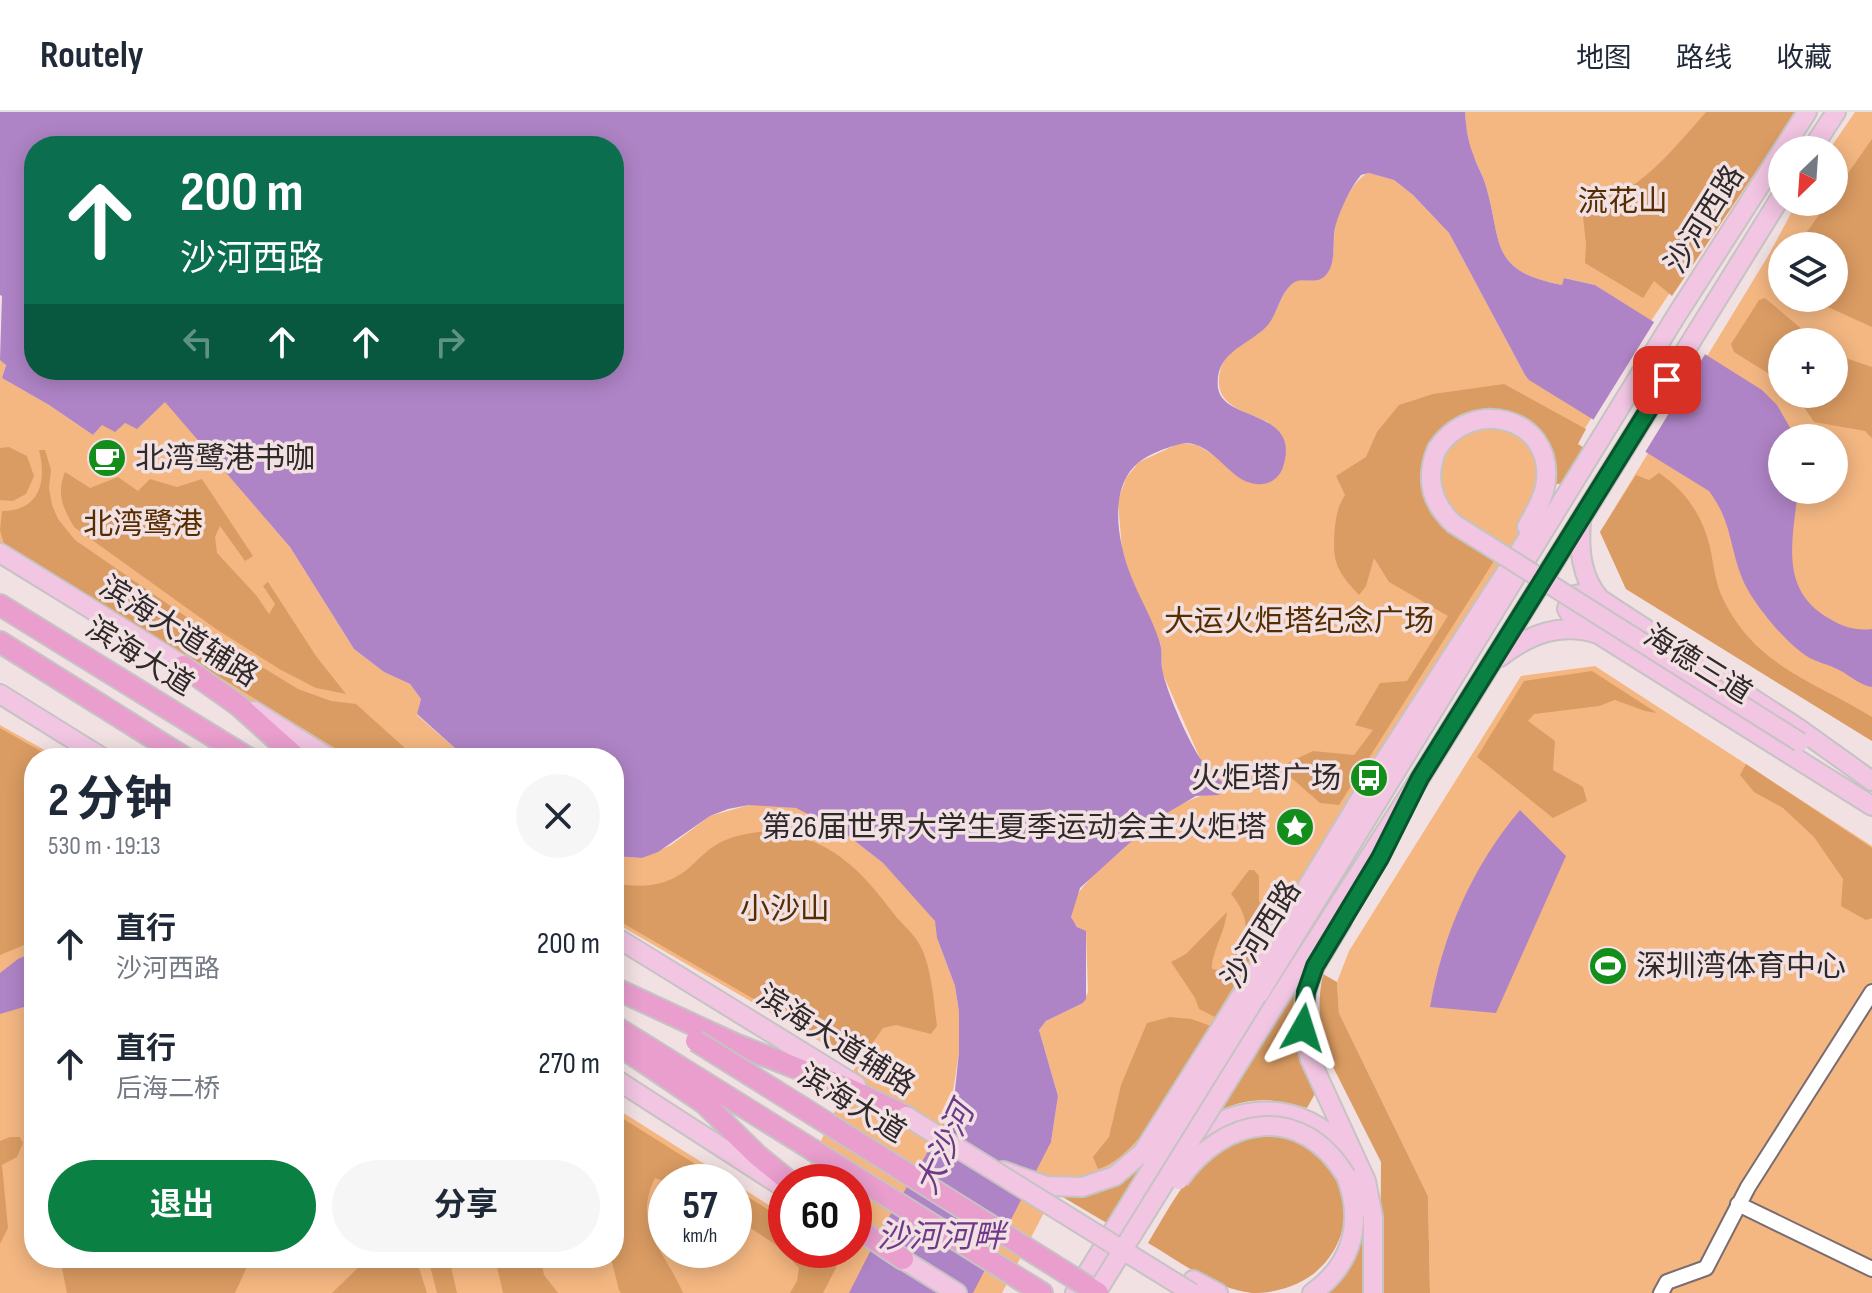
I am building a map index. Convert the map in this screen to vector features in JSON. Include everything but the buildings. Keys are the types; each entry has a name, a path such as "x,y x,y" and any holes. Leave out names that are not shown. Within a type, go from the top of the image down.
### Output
{"highway":[{"name":"滨海大道","path":"0,605 232,748"},
{"name":"滨海大道","path":"0,642 169,748"},
{"path":"183,666 238,705 286,748"},
{"name":"滨海大道","path":"624,994 700,1035 1097,1293"},
{"name":"滨海大道","path":"624,1034 675,1074 1042,1293"},
{"path":"700,1035 847,1088 906,1116"},
{"path":"624,1047 675,1074 768,1164"},
{"path":"872,1239 903,1259"}],"main road":[{"name":"沙河西路","path":"1075,1293 1676,316 1807,112"},
{"path":"1820,136 1836,112"},
{"name":"沙河西路","path":"1097,1293 1769,216"},
{"path":"1512,559 1545,486 1545,461 1538,445 1517,425 1485,418 1458,426 1437,449 1431,468 1431,485 1442,511 1454,524 1800,742 1824,765 1868,778"},
{"path":"967,1154 1046,1186 1070,1188 1105,1180 1124,1170 1143,1152 1512,559 1598,442"},
{"name":"海德三道","path":"1582,517 1580,547 1585,574 1593,591 1612,608 1798,728 1868,778"},
{"name":"滨海大道辅路","path":"0,553 313,748"},
{"path":"0,560 56,588"},
{"path":"1598,634 1570,616 1567,602 1571,596 1581,592 1612,608"},
{"name":"海德三道","path":"1488,667 1516,645 1546,631 1578,629 1598,634 1824,765 1872,806"},
{"path":"0,694 86,748"},
{"path":"0,707 83,746"},
{"path":"1312,1293 1337,1271 1351,1243 1356,1211 1347,1150 1332,1125 1324,1090 1310,1059 1303,1028 1306,992 1315,966 1380,858 1420,778"},
{"path":"1318,895 1364,793"},
{"name":"滨海大道辅路","path":"624,942 1082,1225 1192,1287 1218,1293"},
{"path":"624,1085 768,1178"},
{"path":"1111,1234 1158,1174 1206,1128 1232,1116 1251,1112 1290,1114 1332,1125"},
{"path":"1123,1252 1194,1160 1217,1140 1233,1132 1263,1126 1287,1129 1300,1133 1327,1150 1352,1170 1371,1201 1373,1293"},
{"path":"903,1259 946,1293"},
{"path":"903,1259 957,1293"}],"street":[{"path":"1661,1293 1667,1282 1682,1282 1706,1268 1738,1204 1872,992"},
{"path":"1738,1204 1872,1269"}],"green space":[{"name":"流花山","path":"1465,112 1791,112 1775,136 1768,136 1768,146 1651,321 1595,285 1565,278 1562,285 1538,279 1509,262 1497,237 1485,183 1471,150"},
{"path":"1706,112 1796,112 1780,136 1768,136 1768,154 1672,296 1654,281 1643,298 1585,263 1582,208 1620,194 1665,157"},
{"path":"1855,112 1872,112 1872,741 1626,589 1600,532 1768,256 1768,312 1848,312 1848,232 1781,232 1789,216 1848,216 1848,136 1839,136"},
{"path":"1872,139 1872,327 1839,312 1848,312 1848,232 1807,232 1818,216 1848,216 1848,173"},
{"name":"大运火炬塔纪念广场","path":"1369,173 1394,180 1413,195 1449,233 1525,375 1592,417 1152,1130 1112,1165 1089,1175 1061,1180 1002,1293 0,1293 0,725 41,748 24,748 24,1268 624,1268 624,1113 704,1164 648,1164 648,1268 752,1268 752,1194 768,1205 768,1268 872,1268 872,1164 810,1164 857,1063 624,928 624,857 642,858 671,845 710,816 749,805 796,808 842,831 883,863 936,921 937,938 955,986 959,1012 959,1052 949,1118 1051,1142 1058,1096 1039,1030 1046,1021 1083,1003 1088,992 1086,932 1074,923 1071,913 1073,902 1090,879 1148,826 1182,804 1208,794 1202,763 1162,672 1161,645 1122,549 1118,501 1126,478 1139,462 1180,443 1197,445 1232,471 1268,422 1234,407 1222,395 1219,378 1223,363 1232,351 1270,321 1292,284 1321,278 1329,270 1339,214 1358,181"},
{"path":"1765,298 1768,301 1768,312 1782,312 1800,328 1768,328 1768,373 1734,352 1731,344 1759,300"},
{"path":"1848,359 1872,367 1872,438 1865,431 1848,428 1848,424 1814,422 1804,408 1848,408"},
{"name":"北湾鹭港","path":"0,360 6,364 2,378 93,435 102,425 125,423 137,428 165,401 290,547 354,649 384,672 410,684 421,699 417,715 455,748 329,748 0,548"},
{"path":"1504,384 1586,429 1578,444 1586,449 1564,483 1552,485 1552,467 1499,415 1429,455 1450,531 1494,561 1339,805 1320,803 1279,767 1313,751 1354,755 1373,730 1355,725 1380,683 1407,681 1448,616 1389,582 1374,558 1366,586 1359,595 1345,578 1337,564 1334,548 1337,513 1345,495 1336,476 1366,457 1377,432 1399,405 1433,394"},
{"path":"9,447 27,456 34,476 26,494 13,501 0,500 0,448"},
{"path":"39,450 45,450 51,470 49,488 52,505 58,519 75,540 233,649 298,689 331,701 356,704 405,748 335,748 4,544 0,530 2,511 15,510 33,500 41,483"},
{"path":"65,472 90,488 118,477 138,491 150,479 177,487 202,479 253,556 245,561 220,526 215,537 217,553 256,595 269,614 275,604 263,586 268,582 316,656 346,694 316,688 281,670 216,629 74,527 62,501 61,487"},
{"path":"1659,473 1685,496 1697,514 1707,535 1721,594 1737,623 1770,657 1872,717 1872,741 1626,589 1600,532 1636,475 1649,480"},
{"name":"深圳湾体育中心","path":"1595,666 1872,846 1872,1293 1430,1293 1428,1196 1339,1013 1337,982 1349,951 1521,676"},
{"path":"1592,671 1657,713 1615,700 1599,706 1534,714 1528,721 1555,741 1553,770 1583,787 1587,801 1553,818 1477,757 1524,681"},
{"path":"0,728 35,748 24,748 24,945 0,955"},
{"path":"1746,764 1872,848 1872,918 1866,920 1841,906 1843,879 1814,837 1783,808 1754,792 1740,775"},
{"name":"小沙山","path":"770,831 810,840 827,848 855,869 913,935 922,950 931,982 937,1026 931,1034 896,1025 883,1028 864,1055 845,1052 624,924 624,884 645,886 665,882 683,873 721,842 745,834"},
{"path":"1249,870 1254,870 1259,876 1259,902 1277,903 1281,908 1215,1017 1199,1009 1171,962 1186,954 1227,912 1212,969 1219,970 1236,952 1245,925 1244,916 1231,894"},
{"path":"1309,962 1299,988 1316,1092 1307,1108 1261,1100 1240,1103 1216,1112"},
{"path":"1323,974 1337,982 1339,1013 1428,1196 1430,1293 1380,1293 1381,1162 1327,1055 1320,1015"},
{"path":"1170,1017 1191,1019 1211,1026 1147,1129 1114,1161 1098,1169 1093,1157 1109,1137 1121,1085 1147,1023"},
{"path":"624,1119 695,1164 648,1164 648,1268 670,1268 683,1293 621,1293 614,1268 624,1268"},
{"path":"1256,1135 1296,1141 1324,1159 1340,1184 1345,1213 1338,1242 1320,1268 1291,1286 1252,1293 1211,1280 1148,1243 1181,1189 1202,1163 1226,1145"},
{"path":"20,1137 23,1143 17,1157 2,1165 8,1228 0,1244 0,1141"},
{"path":"1153,1156 1110,1225 1056,1193 1084,1192 1109,1186 1131,1174"},
{"path":"1362,1195 1366,1221 1363,1293 1326,1293 1349,1260"},
{"path":"752,1199 768,1210 768,1240 752,1229"},
{"path":"62,1268 246,1268 235,1293 67,1293"},
{"path":"358,1268 419,1268 427,1293 332,1293"},
{"path":"431,1268 451,1268 457,1293 437,1293"},
{"path":"497,1268 543,1268 544,1275 558,1293 503,1293"},
{"path":"799,1268 836,1268 823,1293 790,1293 797,1281"}],"water":[{"path":"0,112 1465,112 1471,149 1485,183 1497,237 1509,262 1538,279 1562,285 1564,278 1595,285 1762,390 1768,396 1768,408 1779,408 1788,424 1768,424 1768,504 1796,504 1793,562 1802,594 1813,607 1840,624 1850,628 1872,629 1872,687 1809,657 1778,631 1746,587 1726,523 1709,491 1529,380 1449,233 1394,180 1369,173 1361,175 1338,218 1329,271 1321,279 1300,280 1292,284 1267,326 1227,358 1218,376 1218,388 1223,399 1272,425 1282,435 1286,448 1280,473 1266,483 1249,482 1204,449 1187,443 1162,450 1139,462 1122,486 1118,516 1122,548 1160,643 1162,669 1180,718 1206,767 1223,783 1219,795 1196,796 1155,820 1080,888 1071,917 1077,927 1086,931 1086,999 1046,1021 1039,1030 1058,1096 1051,1142 973,1293 849,1293 862,1268 872,1268 872,1248 948,1118 959,1052 959,1012 955,986 937,938 935,921 883,863 842,831 796,808 749,805 710,816 658,852 642,858 624,857 624,748 455,748 417,714 421,699 410,684 384,672 354,649 290,547 165,402 137,429 125,423 115,432 102,425 93,435 2,378 6,365 0,360"},
{"path":"1520,810 1566,856 1496,1013 1430,1007 1443,953 1462,902 1488,855"},
{"path":"24,956 24,1007 0,1014 0,973"}],"pier":[{"path":"1656,319 1707,351 1644,454 1592,422"}],"place":[{"name":"北湾鹭港书咖","path":"107,458"},
{"name":"火炬塔广场","path":"1369,778"},
{"name":"第26届世界大学生夏季运动会主火炬塔","path":"1295,827"},
{"name":"深圳湾体育中心","path":"1608,966"}],"route":[{"path":"1303,1028 1306,992 1315,966 1380,858 1420,778 1667,380"}],"water label":[{"name":"大沙河","path":"944,1148"},
{"name":"沙河河畔","path":"941,1236"}]}
